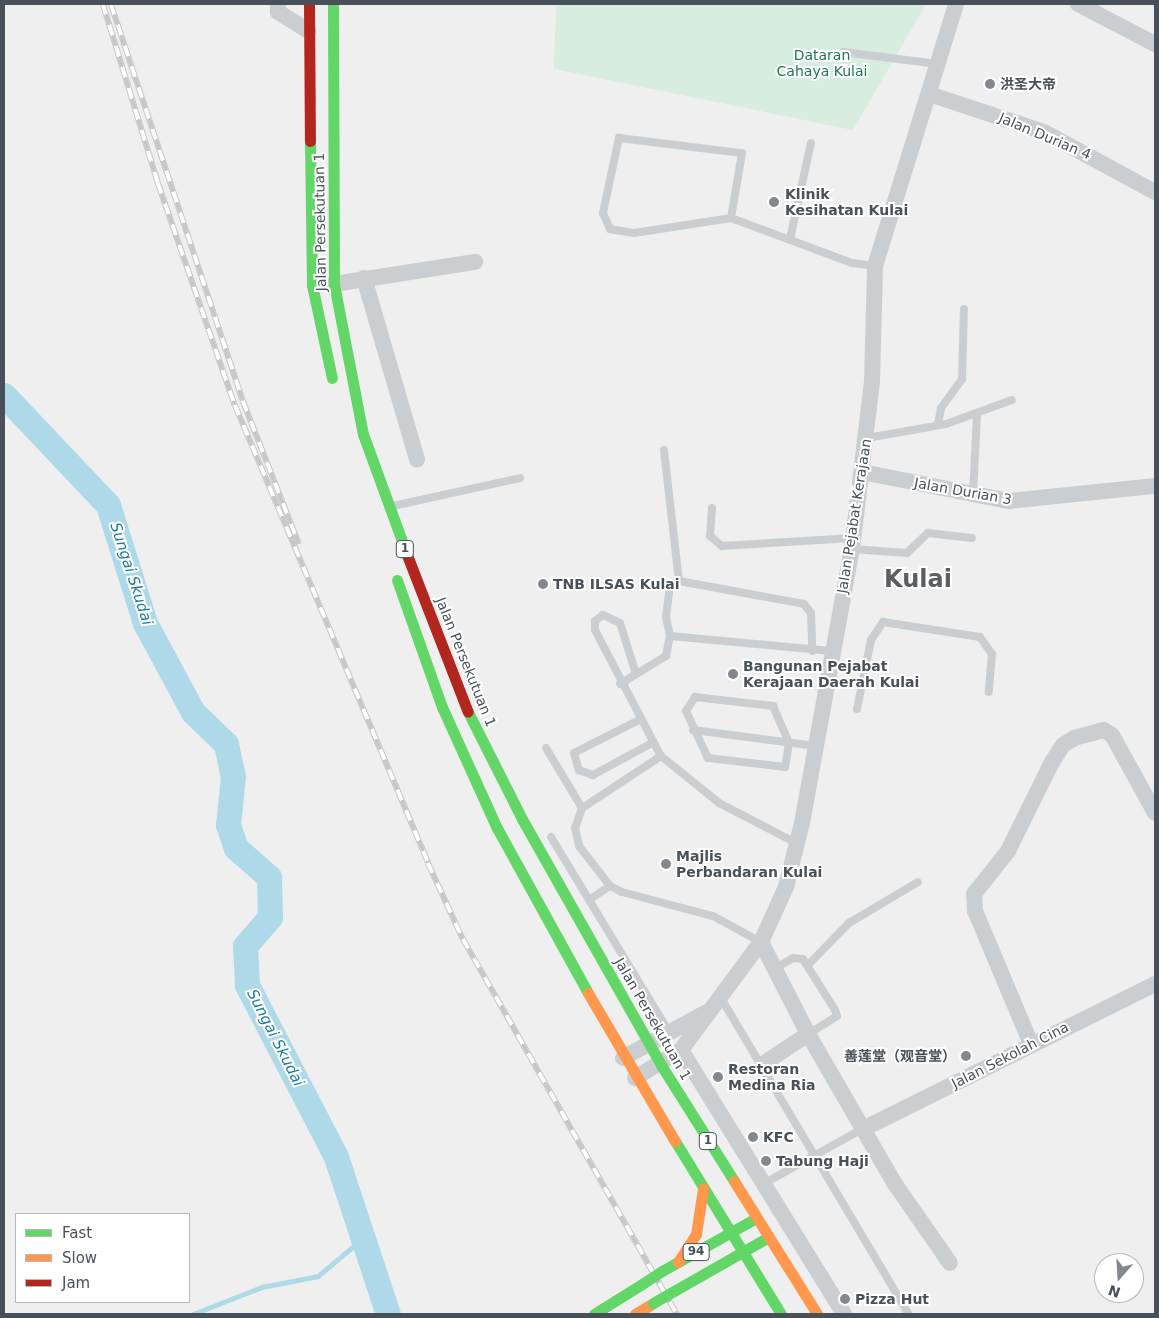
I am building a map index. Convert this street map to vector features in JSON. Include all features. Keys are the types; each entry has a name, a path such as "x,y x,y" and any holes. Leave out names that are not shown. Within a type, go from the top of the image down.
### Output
{"main road":[{"name":"Jalan Persekutuan 1","path":"309,4 312,286 336,395"},
{"name":"Jalan Persekutuan 1","path":"333,4 334,284 364,434 389,507 462,700 522,818 661,1065 767,1238 817,1314"},
{"name":"1","path":"393,569 442,706 497,828 623,1058 782,1314"},
{"path":"676,1264 696,1234 703,1189"},
{"name":"94","path":"594,1314 756,1218"},
{"name":"94","path":"635,1314 767,1238"},
{"path":"707,1272 732,1272"},
{"path":"743,1275 764,1287"}],"street":[{"path":"278,4 278,12 309,32"},
{"name":"Jalan Pejabat Kerajaan","path":"635,1078 661,1065 681,1050 761,942 786,887 798,844 852,544 867,438 875,266 956,4"},
{"path":"1078,4 1155,44"},
{"name":"Jalan Durian 4","path":"929,94 1044,132 1155,192"},
{"path":"334,284 475,262"},
{"path":"364,278 417,459"},
{"name":"Jalan Durian 3","path":"862,472 973,494 1040,501 1155,486"},
{"path":"1031,1044 975,910 974,894 1008,851 1052,762 1063,745 1074,738 1104,730 1112,734 1155,813"},
{"path":"761,942 808,1034 865,1128 895,1184 950,1263"},
{"name":"Jalan Sekolah Cina","path":"865,1128 1155,984"},
{"name":"Jalan Pejabat Kerajaan","path":"623,1058 650,1046 669,1032 708,1012"},
{"path":"763,1064 808,1034"},
{"path":"681,1050 844,1314"}],"lane":[{"path":"843,52 938,64"},
{"path":"731,218 742,153 619,138 603,213 610,229 634,233 731,218 852,263 875,266"},
{"path":"790,239 811,143"},
{"path":"938,424 941,408 962,379 964,309"},
{"path":"867,438 977,415 1012,400"},
{"path":"973,494 977,415"},
{"path":"664,450 679,581"},
{"path":"389,507 520,478"},
{"path":"712,508 710,536 722,546 852,544 907,552 928,533 972,538"},
{"path":"620,684 666,656 670,636 666,617 670,586 679,581 804,604 812,613 812,651"},
{"path":"636,674 620,623 603,615 595,621 595,630 639,720 662,756 719,803 798,844"},
{"path":"857,709 871,640 883,622 980,637 992,654 989,692"},
{"path":"670,636 812,651 833,651"},
{"path":"690,698 767,704 778,711 790,743 782,770 716,762 708,758 693,730 686,711 690,698"},
{"path":"639,720 574,753 579,770 593,775 652,743"},
{"path":"693,730 816,746"},
{"path":"546,748 582,808"},
{"path":"662,756 582,808 575,828 579,846 610,886 712,916 761,942"},
{"path":"551,837 669,1032"},
{"path":"808,965 849,923 918,882"},
{"path":"589,900 610,886"},
{"path":"774,969 793,958 808,965 837,1016 808,1034"},
{"path":"721,998 763,1064 909,1314"},
{"path":"763,1184 814,1154 865,1128"},
{"path":"653,1303 659,1314"}],"green space":[{"name":"Dataran Cahaya Kulai","path":"556,4 926,4 853,130 554,69"}],"waterway":[{"name":"Sungai Skudai","path":"4,395 108,505 145,623 193,712 226,744 233,776 228,825 236,848 269,877 270,917 245,946 247,985 336,1157 388,1314"},
{"path":"193,1314 262,1287 318,1276 362,1239"}],"railway":[{"path":"103,4 158,183 235,405 428,863 463,939 677,1314"},
{"path":"111,4 243,401 299,544"}],"traffic: fast":[{"path":"333,4 334,284 363,434 407,555"},
{"path":"310,141 312,285 332,378"},
{"path":"397,580 442,707 497,828 588,993"},
{"path":"468,712 522,819 661,1065 734,1181"},
{"path":"675,1141 781,1314"},
{"path":"662,1271 756,1218"},
{"path":"674,1291 767,1238"},
{"path":"642,1284 662,1271"},
{"path":"594,1314 642,1284"},
{"path":"653,1303 674,1291"}],"traffic: slow":[{"path":"588,993 675,1141"},
{"path":"734,1181 817,1314"},
{"path":"678,1262 696,1234 703,1189"},
{"path":"635,1314 653,1303"}],"traffic: jam":[{"path":"309,4 310,141"},
{"path":"407,555 468,712"}],"place":[{"name":"洪圣大帝","path":"990,84"},
{"name":"Klinik Kesihatan Kulai","path":"774,202"},
{"name":"TNB ILSAS Kulai","path":"543,584"},
{"name":"Bangunan Pejabat Kerajaan Daerah Kulai","path":"733,674"},
{"name":"Majlis Perbandaran Kulai","path":"666,864"},
{"name":"善莲堂（观音堂）","path":"966,1056"},
{"name":"Restoran Medina Ria","path":"718,1077"},
{"name":"KFC","path":"753,1137"},
{"name":"Tabung Haji","path":"766,1161"},
{"name":"Pizza Hut","path":"845,1299"}],"district":[{"name":"Kulai","path":"918,580"}]}
